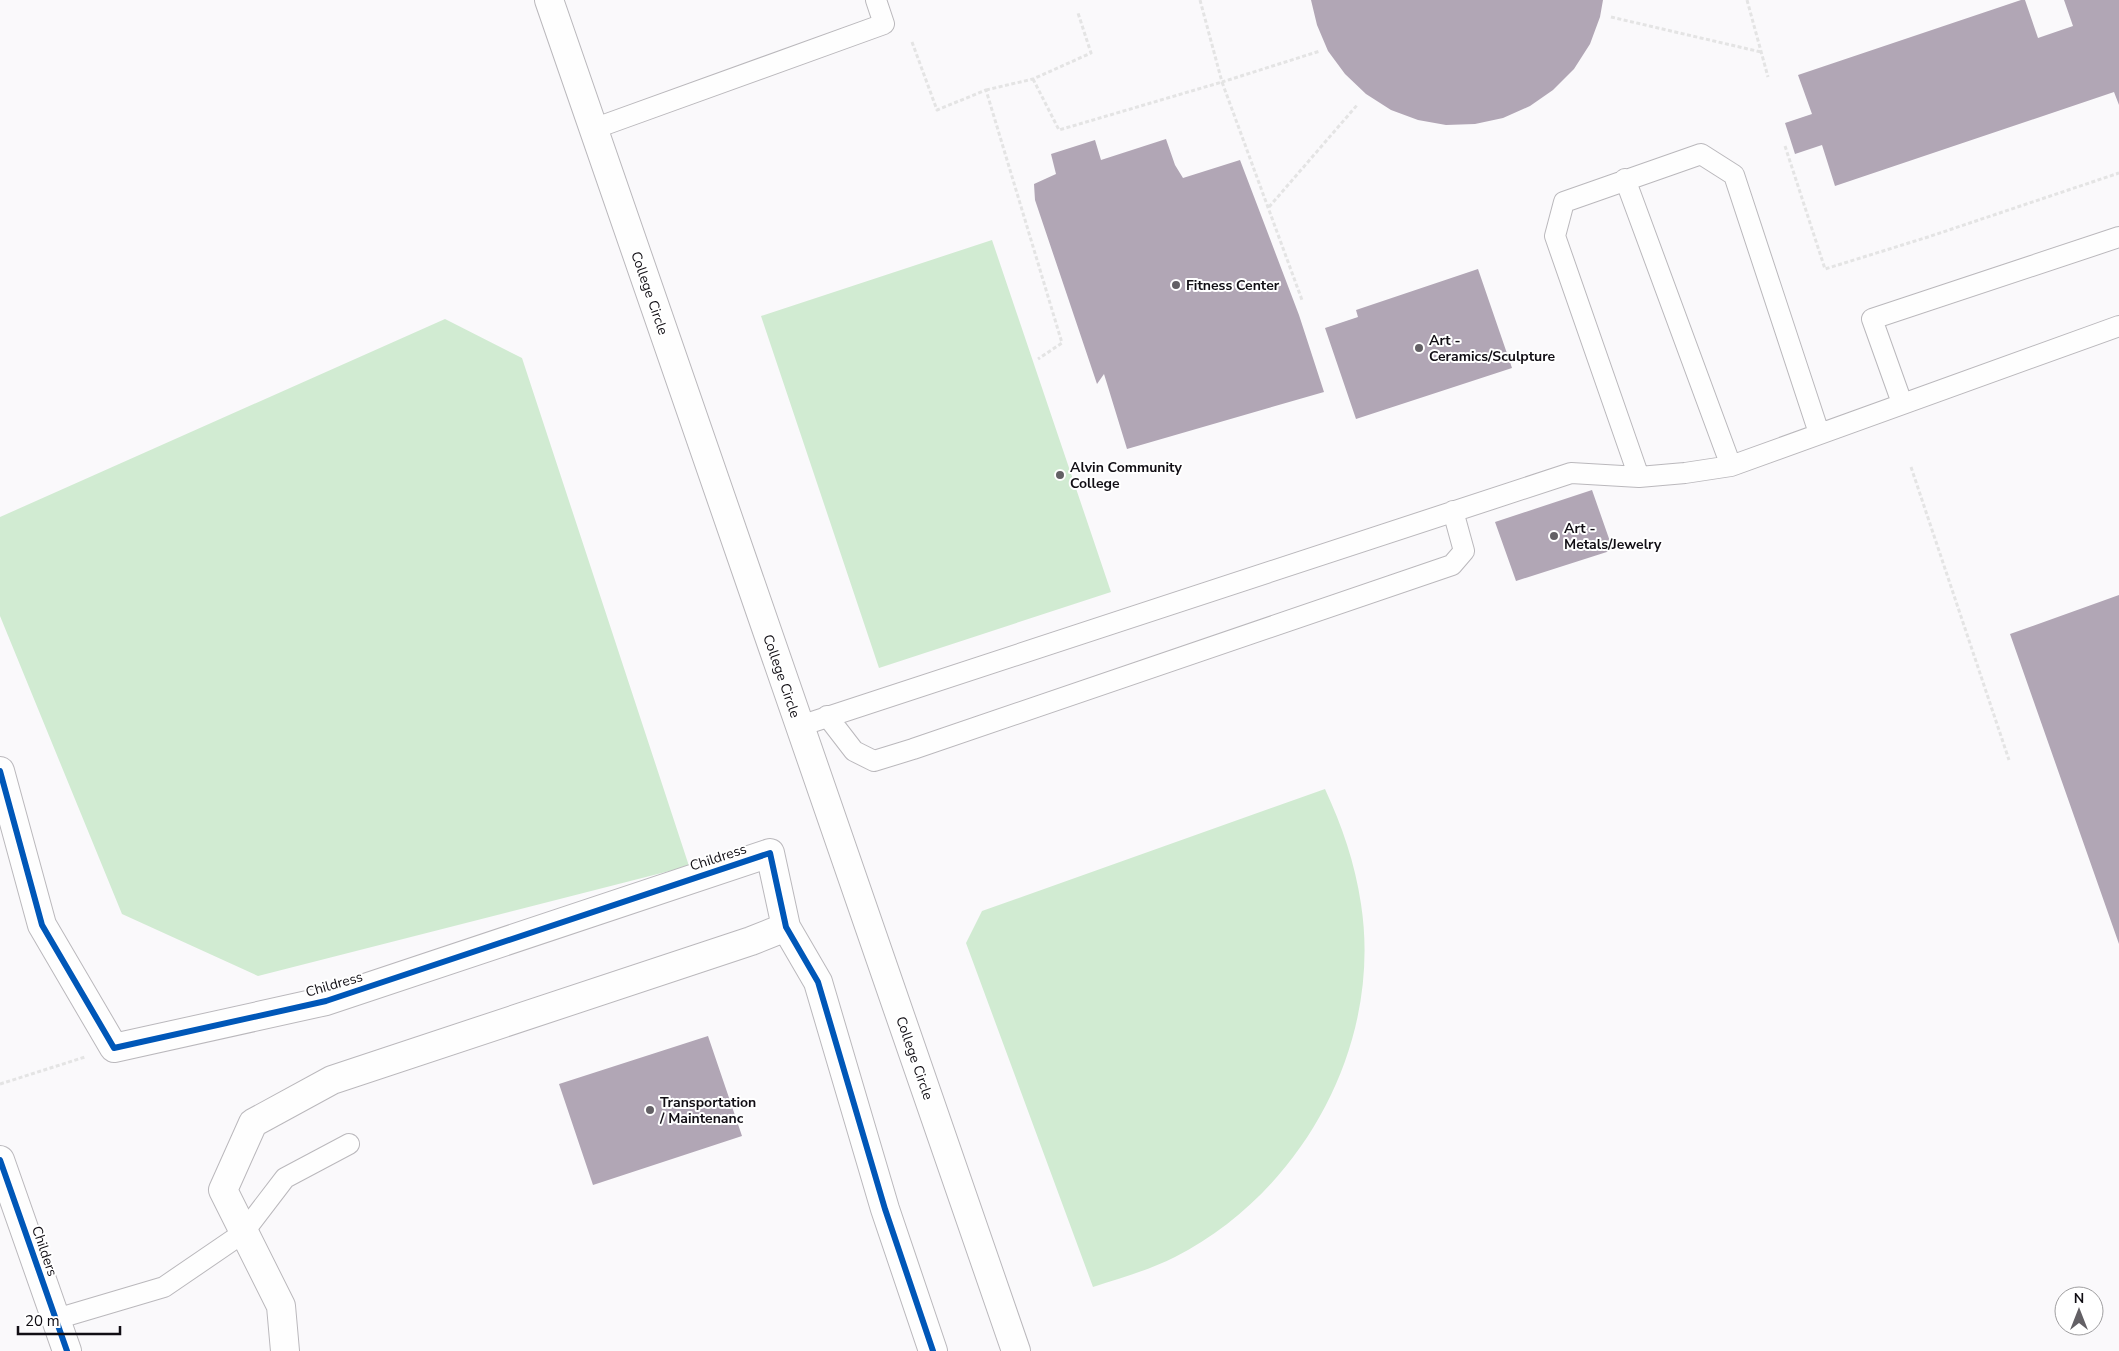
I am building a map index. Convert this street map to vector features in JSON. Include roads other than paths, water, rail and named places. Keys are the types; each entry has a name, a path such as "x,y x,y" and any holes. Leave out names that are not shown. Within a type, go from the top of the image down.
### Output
{"street":[{"name":"College Circle","path":"549,0 1016,1351"},
{"name":"Childress","path":"0,771 42,925 114,1048 326,1001 770,853 786,927 818,982 885,1209 933,1351"},
{"path":"285,1351 281,1306 223,1190 253,1123 332,1080 751,941 786,927"},
{"name":"Childers","path":"0,1160 67,1351"}],"lane":[{"path":"593,130 884,24 876,0"},
{"path":"1639,477 1556,236 1564,202 1701,154 1734,176 1819,433"},
{"path":"1625,180 1731,466"},
{"path":"1902,404 1872,319 2119,237"},
{"path":"800,726 1571,473 1639,477 1731,466 2119,326"},
{"path":"827,716 854,751 874,761 905,751 1452,565 1464,551 1453,512"},
{"path":"56,1319 164,1287 243,1233 285,1178 349,1144"}],"place":[{"name":"Fitness Center","path":"1176,285"},
{"name":"Art - Ceramics/Sculpture","path":"1419,348"},
{"name":"Alvin Community College","path":"1060,475"},
{"name":"Art - Metals/Jewelry","path":"1554,536"},
{"name":"Transportation / Maintenanc","path":"650,1110"}]}
